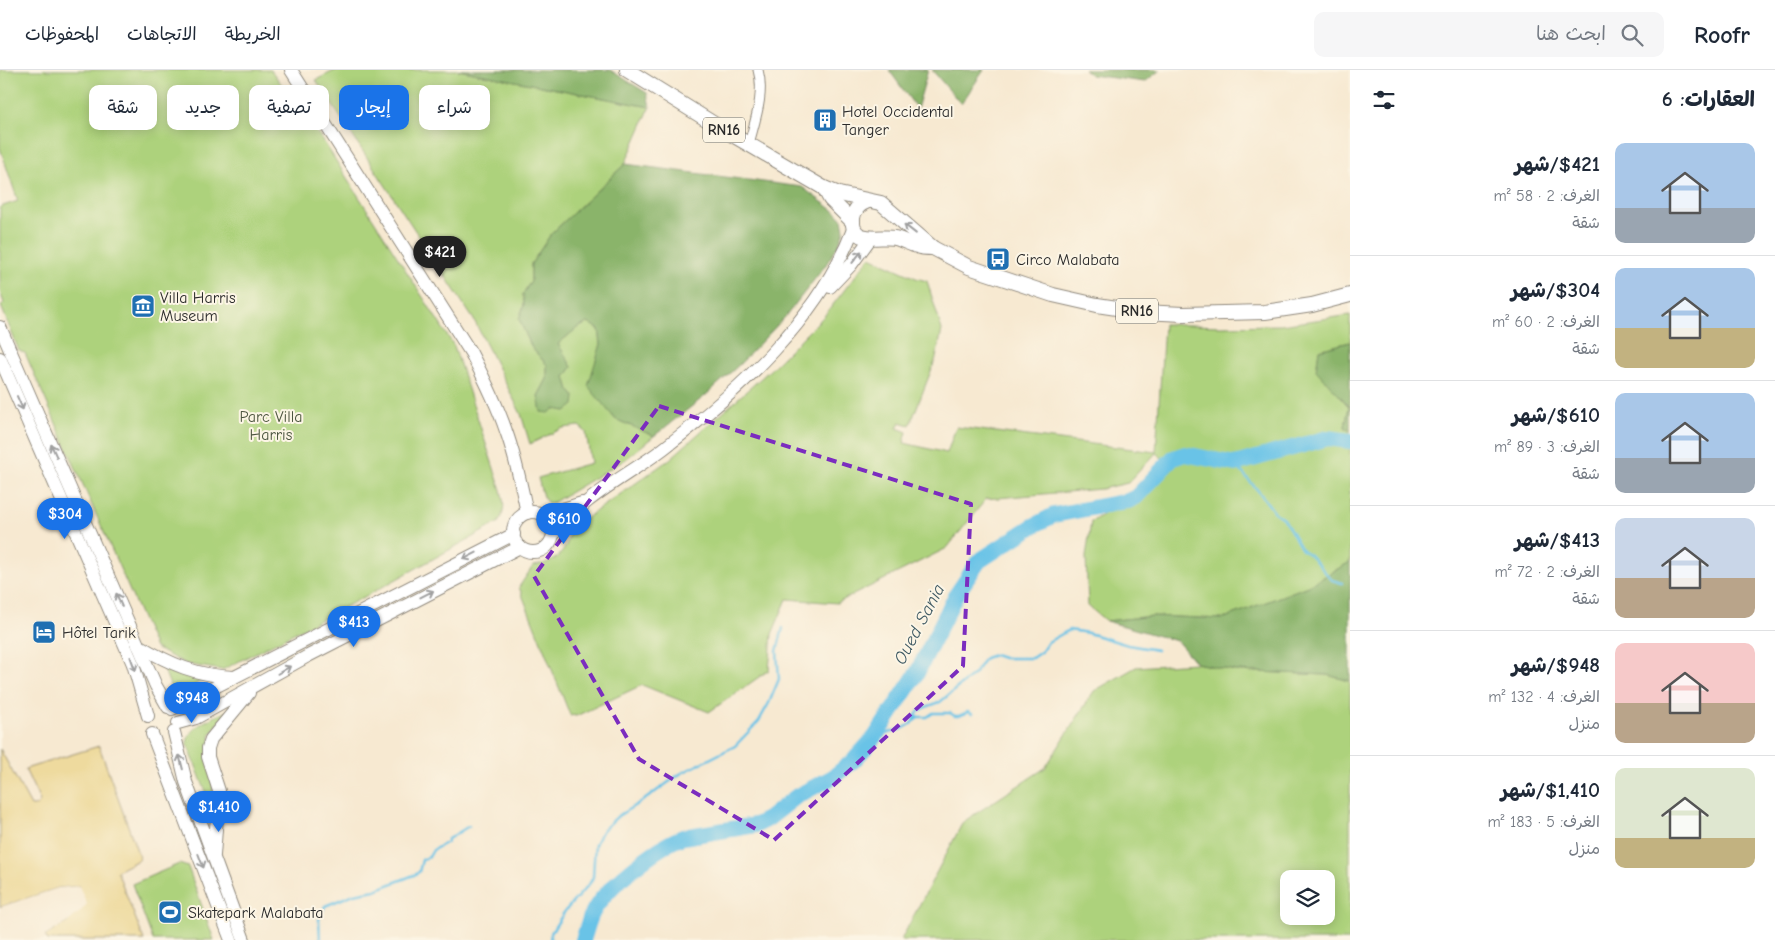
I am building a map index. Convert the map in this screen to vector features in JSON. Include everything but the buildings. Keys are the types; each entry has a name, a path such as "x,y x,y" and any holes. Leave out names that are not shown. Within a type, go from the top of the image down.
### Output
{"main road":[{"name":"RN16","path":"626,70 824,188 838,194 868,201"},
{"name":"RN16","path":"824,188 830,199 854,225"},
{"path":"868,201 881,203 888,209 891,224 886,233 874,239 860,234 854,225 857,209 868,201"},
{"name":"RN16","path":"888,209 933,248 970,267 1053,296 1097,305 1143,312 1183,314 1265,312 1312,305 1350,295"},
{"name":"RN16","path":"874,239 894,238 918,247 933,248"}],"street":[{"path":"291,70 471,353 490,391 506,431 527,513"},
{"path":"749,144 760,94 758,70"},
{"path":"589,500 544,515 534,512 527,513 517,521 514,534 520,547 528,551 542,550 549,544 553,535 589,500 663,449 724,398 794,328 817,298 837,267 854,225"},
{"path":"817,298 846,271 874,239"},
{"path":"0,327 156,686 176,714 176,728 186,782 244,940"},
{"path":"0,358 133,664 148,716 147,726 152,734 231,940"},
{"path":"544,515 552,526 553,535"},
{"path":"148,716 154,709 159,707 170,708 234,677 514,534"},
{"path":"152,734 161,738 166,737 176,728 308,656 520,547"},
{"path":"138,646 165,661 188,670 216,676 234,677"},
{"path":"214,862 213,848 217,825 219,791 208,757 208,748 211,739 254,687"}],"highlighted area":[{"path":"659,406 971,504 963,666 774,840 639,759 534,576"}],"green space":[{"name":"Parc Villa Harris","path":"0,70 271,70 282,85 249,85 249,130 315,130 454,346 501,490 504,507 498,523 366,596 222,670 186,664 155,648 25,353 19,351 1,306 4,303 0,292 0,207 18,201 0,148"},
{"path":"336,70 458,70 650,107 625,164 551,234 531,264 531,281 523,294 524,305 519,319 532,348 547,365 547,379 538,396 541,404 566,411 575,397 569,390 565,377 572,367 558,344 577,328 588,323 599,329 601,344 596,364 615,419 654,436 626,459 554,502 548,503 543,497 538,478 591,463 586,432 579,426 563,428 530,444 521,414 474,320 349,130 409,130 409,85 339,85 339,115 329,100 329,85 319,85 316,80"},
{"path":"458,70 610,70 647,93 650,107"},
{"path":"889,70 928,70 917,109"},
{"path":"932,70 984,70 961,104"},
{"path":"1084,70 1160,70 1145,82 1091,75"},
{"path":"625,164 802,187 837,213 842,219 844,230 839,244 825,266 786,316 740,364 705,396 654,436 615,419 588,386 601,344 599,329 588,323 577,328 558,344 572,367 565,377 569,390 575,397 574,405 566,411 554,409 549,413 541,412 538,396 547,379 547,365 532,348 519,319 524,305 523,294 531,281 531,264 551,234"},
{"path":"870,257 916,278 927,281 942,330 936,358 910,425 900,422 897,428 907,432 904,443 947,453 956,427 1156,452 1164,324 1220,326 1281,325 1350,315 1350,342 1319,350 1317,369 1349,407 1345,427 1350,431 1350,562 1308,586 1222,619 1153,616 1106,621 1088,606 1086,557 1091,522 1111,509 1135,504 1174,468 1156,453 1128,483 1101,489 986,499 947,548 837,603 787,599 772,634 769,670 709,712 642,685 576,716 570,715 519,587 533,566 544,564 558,557 575,526 670,459 770,370 825,315"},
{"path":"1350,342 1350,431 1345,427 1349,406 1316,370 1319,350"},
{"path":"1350,562 1350,681 1327,675 1235,671 1196,663 1177,641 1106,621 1153,616 1222,619 1308,586"},
{"path":"161,662 206,678 193,686 173,693"},
{"path":"1196,663 1235,671 1327,675 1350,681 1350,940 901,940 963,822 1045,768 1094,691 1136,667"},
{"path":"227,711 210,735 214,813 187,743 192,731 197,727"},
{"name":"Skatepark Malabata","path":"179,864 188,867 214,940 153,940 132,884"}],"sand":[{"path":"99,746 140,859 117,871 144,940 48,940 45,936 68,922 79,886 58,888 0,907 0,749 31,806 36,806 40,801 25,769"}],"pier":[{"path":"79,886 87,904 68,922 35,940 0,940 0,907 58,888"}],"waterway":[{"name":"Oued Sania","path":"583,940 589,920 607,892 659,850 683,837 756,825 768,819 797,796 833,777 853,761 875,737 917,673 956,595 979,561 1033,526 1054,515 1128,501 1136,497 1173,458 1185,454 1235,464 1328,438 1350,441"},
{"path":"1234,463 1274,512 1284,519 1302,550 1310,555 1332,580 1342,583"},
{"path":"550,940 551,933 565,911 593,877 595,844 603,830 618,816 680,774 735,746 759,721 779,679 777,651 783,628"},
{"path":"874,738 911,724 918,712 940,702 974,674 985,658 994,655 1003,658 1032,658 1042,651 1048,642 1069,630 1088,633 1128,645 1157,650"},
{"path":"914,721 918,717 927,717 933,713 950,713 955,716 968,712 972,714"},
{"path":"320,940 319,919 325,906 354,894 375,890 414,875 419,872 422,860 429,857 433,850 469,826"}],"place":[{"name":"Hotel Occidental Tanger","path":"825,120"},
{"name":"Circo Malabata","path":"998,259"},
{"name":"Villa Harris Museum","path":"143,306"},
{"name":"Hôtel Tarik","path":"44,632"},
{"name":"Skatepark Malabata","path":"170,912"}]}
